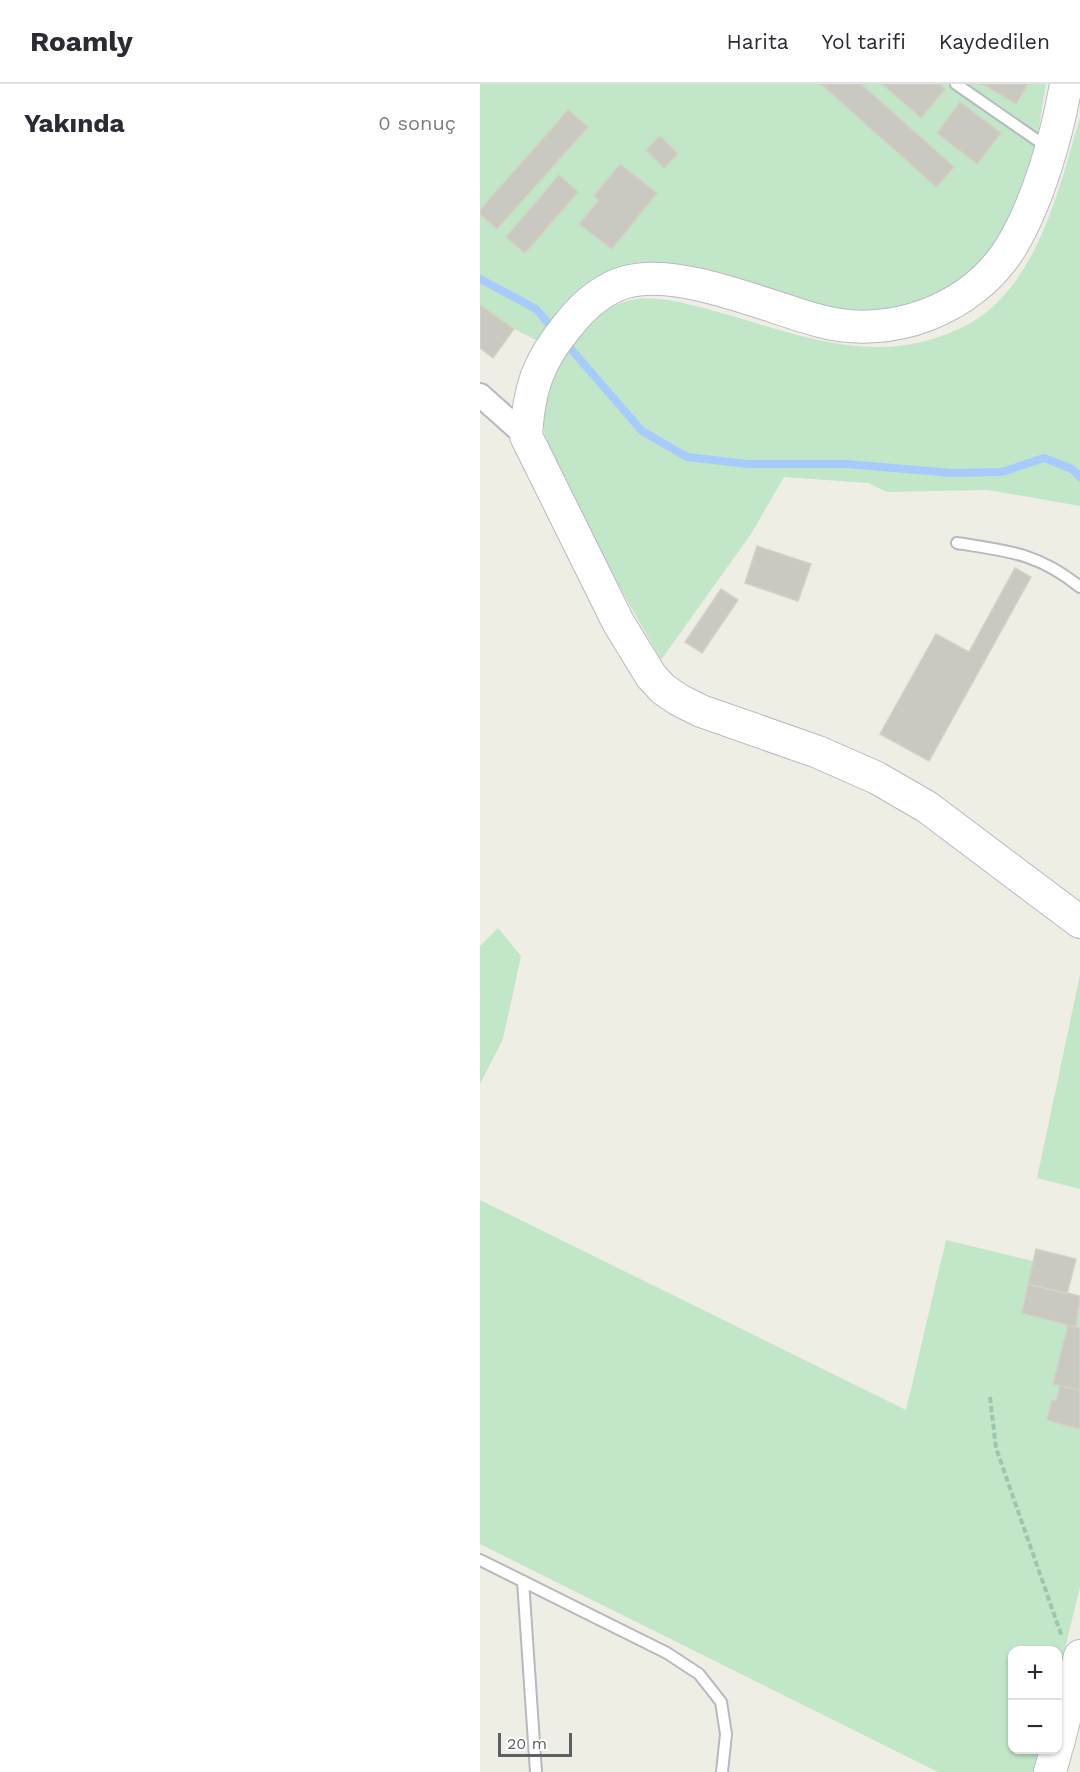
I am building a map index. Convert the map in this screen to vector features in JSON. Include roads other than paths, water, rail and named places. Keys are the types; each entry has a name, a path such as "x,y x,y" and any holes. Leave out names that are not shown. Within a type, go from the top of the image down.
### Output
{"street":[{"path":"526,436 533,383 549,347 584,305 610,287 628,281 656,279 696,284 823,322 878,326 931,315 957,301 975,286 1010,248 1023,223 1050,149 1066,84"},
{"path":"480,395 526,436 618,622 651,676 663,689 678,700 701,711 818,752 877,777 927,807 1080,922"},
{"path":"1062,1735 1073,1709 1078,1666"},
{"path":"1050,1772 1055,1754"}],"lane":[{"path":"956,84 1050,149"},
{"path":"957,543 1016,553 1056,568 1080,587"},
{"path":"480,1560 667,1653 699,1674 721,1702 726,1734 722,1772"},
{"path":"523,1581 536,1772"}],"waterway":[{"path":"480,279 536,309 554,330"},
{"path":"564,341 642,431 687,457 748,464 847,464 952,473 1002,472 1044,458 1072,469 1080,477"}]}
